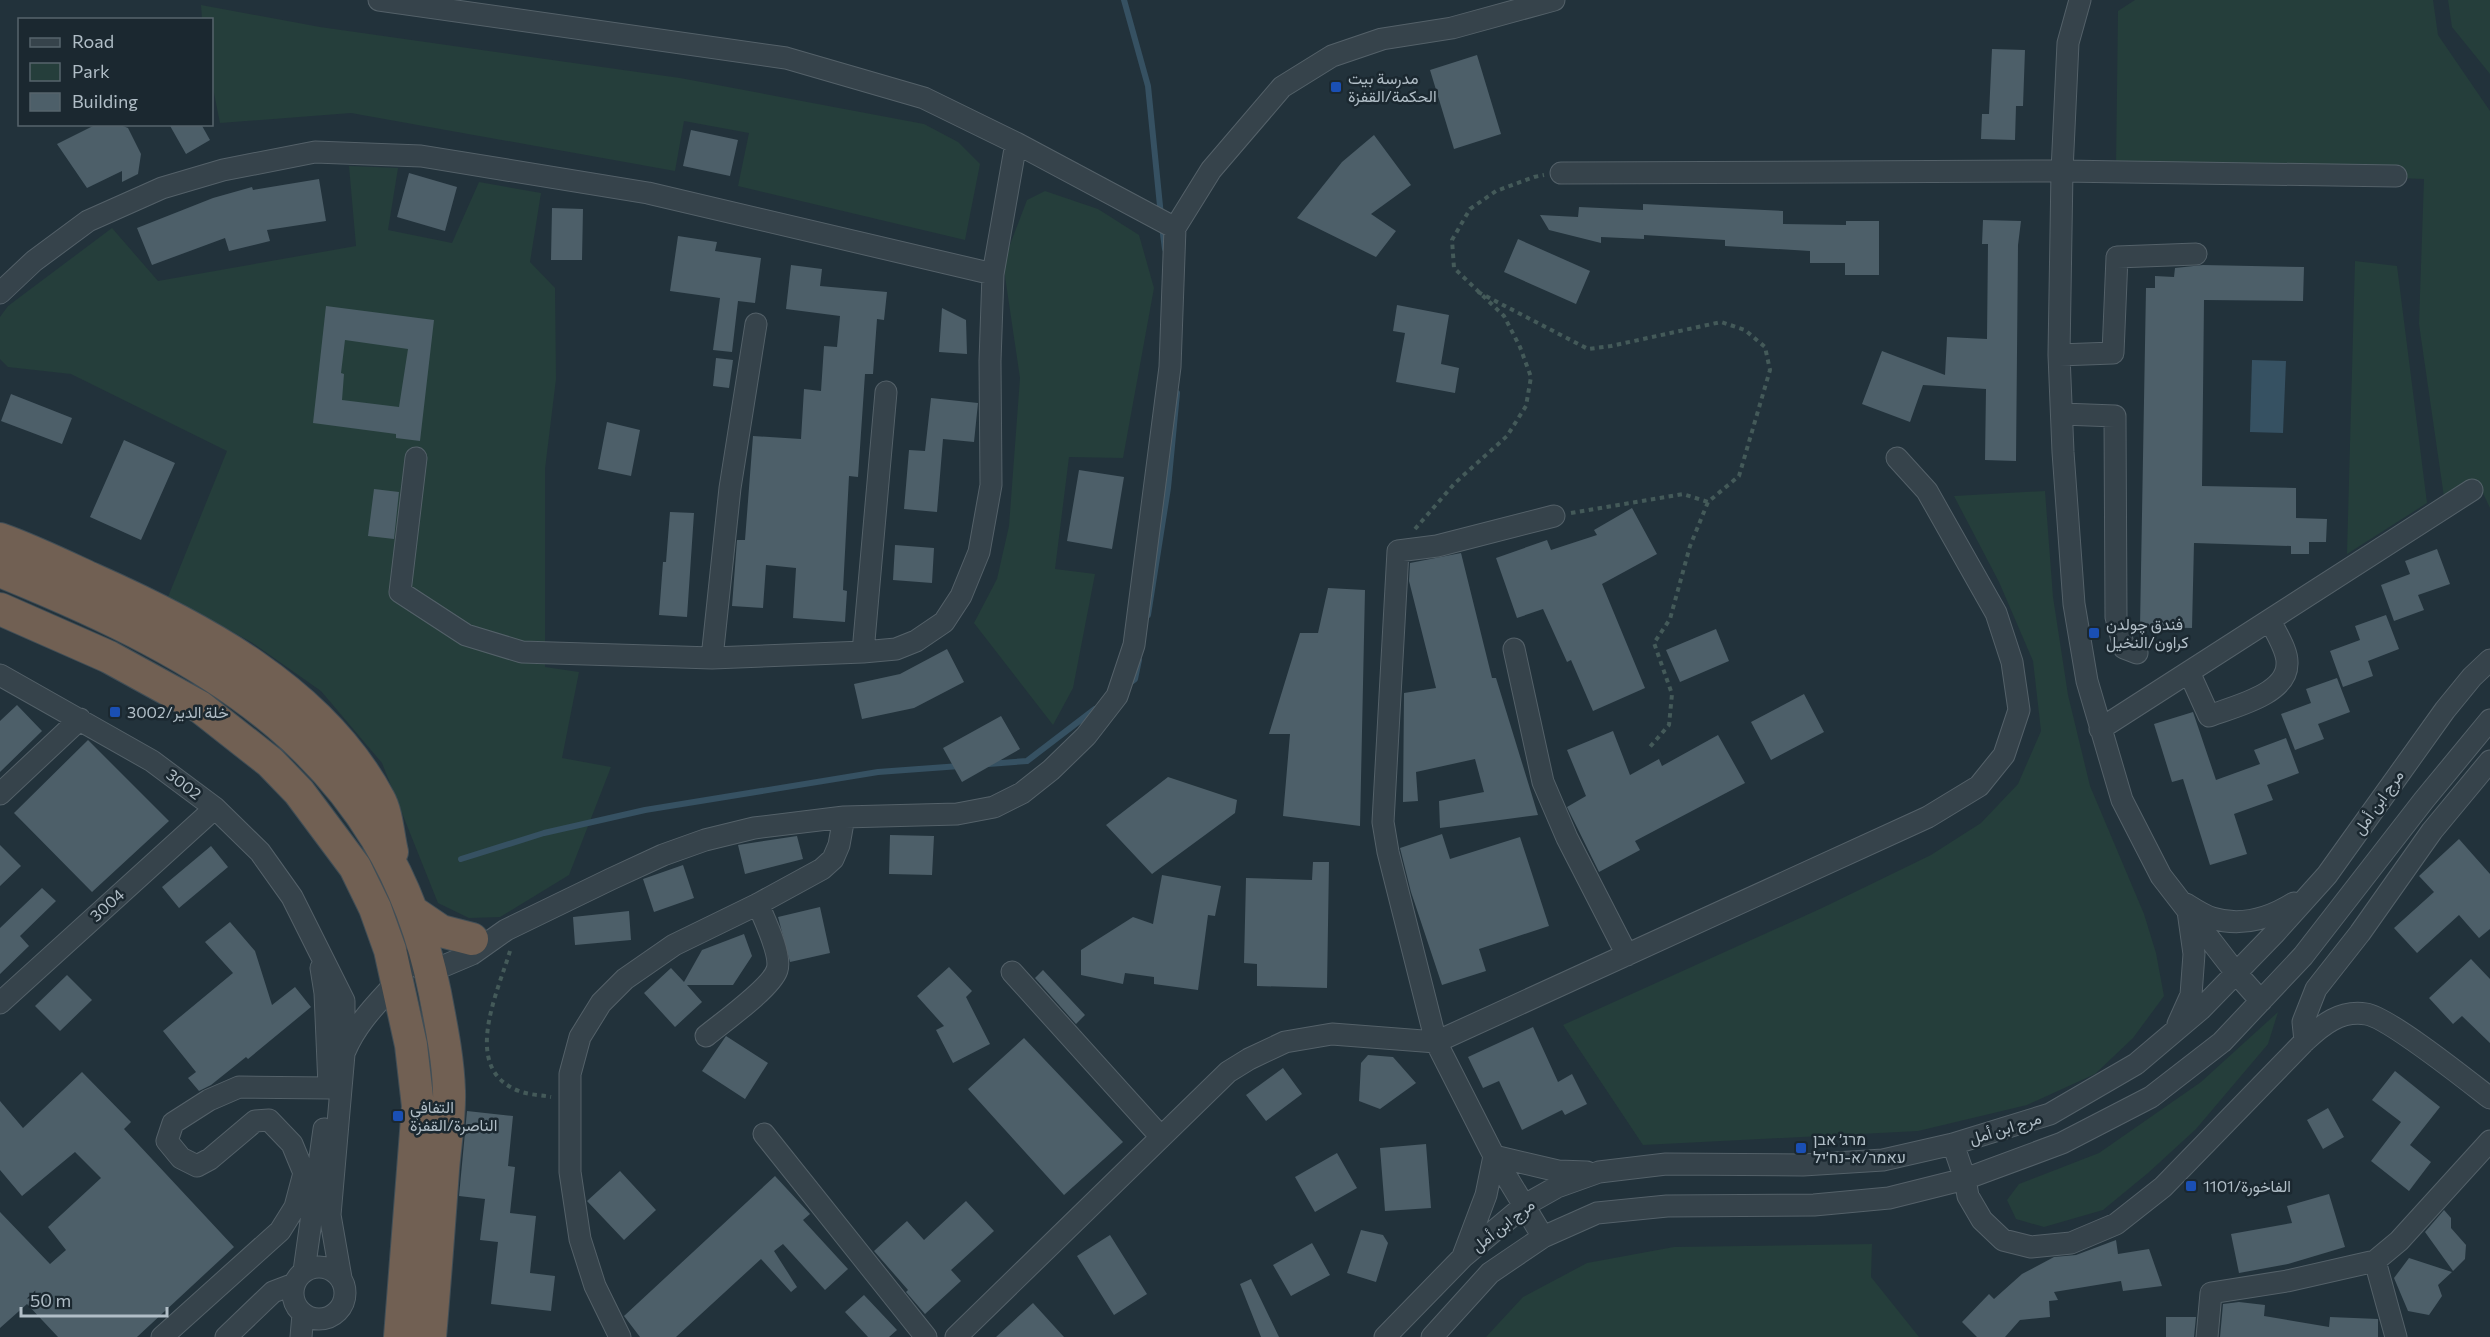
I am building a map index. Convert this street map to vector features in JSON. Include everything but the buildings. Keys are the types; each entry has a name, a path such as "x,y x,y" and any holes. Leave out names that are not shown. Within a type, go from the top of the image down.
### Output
{"highway":[{"path":"0,539 137,599 235,653 314,714 355,761 381,801 397,876 409,960 411,1045 418,1106 400,1337"},
{"path":"0,571 124,626 218,678 256,705 293,736 325,769 384,850 397,876"},
{"path":"0,609 109,657 200,707 270,762 299,792 355,867 375,908 409,960 442,1027 450,1092 430,1337"},
{"path":"409,960 441,931 472,939"}],"street":[{"path":"380,0 786,58 924,99 1016,143 1175,228"},
{"path":"409,960 459,960 512,927 663,855 705,840 754,828 844,817 957,814 994,807 1022,793 1051,770 1086,736 1117,696 1134,645 1170,367 1175,228 1211,170 1282,87 1332,56 1382,39 1452,28 1554,0"},
{"path":"2080,0 2068,43 2062,171 2059,355 2074,604 2087,681 2122,800 2161,876 2236,973 2261,1001"},
{"path":"416,458 400,592 466,635 522,652 712,658 863,652 896,649 916,641 944,621 961,596 979,552 991,485 990,361 993,274 1016,143"},
{"path":"0,293 34,261 88,220 172,185 224,170 315,152 421,156 648,193 993,274"},
{"path":"1561,173 2062,171 2396,176"},
{"path":"2059,355 2113,353 2116,257 2196,254"},
{"path":"712,658 730,488 756,324"},
{"path":"863,652 886,392"},
{"path":"2062,414 2115,416 2116,617 2124,648 2137,653"},
{"path":"956,1337 1228,1072 1249,1059 1285,1042 1332,1034 1436,1042 1928,817 1979,786 2004,755 2019,710 2012,662 1996,613 1927,491 1896,458"},
{"path":"2100,729 2472,490"},
{"path":"1543,1237 1494,1156 1436,1042 1388,852 1383,822 1398,551 1437,546 1554,516"},
{"path":"2189,672 2209,716 2266,694 2280,681 2288,664 2270,620"},
{"path":"1514,649 1543,782 1567,838 1627,955"},
{"name":"مرج ابن أمل","path":"1385,1337 1463,1257 1525,1205 1557,1187 1599,1172 1666,1164 1803,1165 1883,1160 1953,1144 2050,1114 2136,1064 2201,1009 2327,875 2445,710 2472,677 2490,660"},
{"name":"3002","path":"0,675 152,761 215,808 260,852 292,897 344,1001 344,1054 330,1215 341,1278"},
{"path":"0,794 80,719"},
{"name":"مرج ابن أمل","path":"1432,1337 1490,1273 1543,1237 1597,1214 1667,1206 1836,1203 1889,1198 1965,1179 2062,1143 2151,1097 2222,1042 2304,956 2424,800 2490,720"},
{"path":"2304,1041 2303,1022 2316,989 2360,933 2432,831 2490,761"},
{"name":"3004","path":"0,1002 215,808"},
{"path":"615,1335 595,1286 580,1239 570,1172 570,1074 580,1037 601,1003 625,979 674,945 758,904 822,869 833,860 839,845 844,817"},
{"path":"2184,906 2212,918 2244,922 2275,915 2312,891"},
{"path":"706,1036 770,983 778,969 775,948 758,904"},
{"path":"2174,1032 2191,995 2194,954 2184,906"},
{"path":"344,1054 360,1023 409,960 452,949 472,939 512,927"},
{"name":"3002","path":"299,1277 329,1088 325,993 318,947"},
{"path":"1012,972 1161,1137"},
{"path":"1953,1144 1965,1179 1968,1196 1983,1220 2003,1240 2031,1247 2071,1243 2116,1224 2163,1187 2304,1041 2324,1023 2344,1015 2368,1014 2394,1028 2490,1098"},
{"path":"162,1337 280,1231 295,1207 304,1173 292,1144 269,1120 255,1121 210,1159 196,1166 181,1158 167,1142 173,1123 209,1100 239,1087 329,1088"},
{"path":"764,1134 926,1337"},
{"path":"2207,1337 2211,1293 2287,1281 2375,1261 2399,1241 2490,1141"},
{"path":"1494,1156 1558,1171 1599,1172"},
{"path":"1463,1257 1486,1195 1494,1156"},
{"path":"2375,1261 2396,1337"},
{"path":"226,1337 273,1292 311,1267 327,1268 341,1278 345,1294 339,1309 333,1315 318,1319 300,1310 293,1300 299,1277"},
{"path":"245,1317 300,1310"},
{"path":"300,1310 301,1337"},
{"path":"328,1337 333,1315"}],"path":[{"path":"1398,551 1455,483 1507,436 1527,406 1531,377 1520,347 1504,316 1454,268 1452,240 1470,209 1496,191 1534,177 1561,173"},
{"path":"1478,292 1588,349 1721,322 1745,330 1765,347 1770,370 1739,476 1708,502 1690,546 1670,620 1654,643 1672,694 1669,725 1649,748"},
{"path":"1554,516 1683,494 1708,502"},
{"path":"512,927 485,1035 486,1053 499,1078 513,1088 570,1101"}],"green space":[{"path":"2135,0 2433,0 2438,35 2490,111 2490,508 2480,487 2445,504 2419,324 2424,179 2116,167 2118,11"},
{"path":"2448,0 2490,0 2490,74 2452,27"},
{"path":"201,5 320,27 680,78 924,124 958,142 980,164 965,240 738,186 749,133 684,121 675,171 351,113 220,123 213,88 213,18 202,18"},
{"path":"349,166 398,168 388,230 452,243 479,182 541,193 530,262 555,288 556,379 545,469 545,667 579,672 562,758 611,767 569,875 500,917 469,918 438,903 382,763 321,691 251,642 168,597 227,451 71,374 8,367 0,359 0,317 8,306 112,228 158,281 356,246"},
{"path":"1045,191 1098,209 1139,235 1154,288 1123,458 1069,457 1055,569 1095,574 1073,688 1053,725 974,623 997,579 1009,526 1020,378 1003,263 1027,200"},
{"path":"2355,261 2397,266 2427,503 2347,554"},
{"path":"2045,491 2053,597 2068,695 2090,786 2144,914 2156,953 2164,996 2133,1038 2095,1074 2027,1105 1918,1131 1643,1145 1563,1025 1822,908 1931,855 1981,823 2018,784 2041,731 2033,661 1999,582 1954,496"},
{"path":"2278,1012 2268,1044 2196,1129 2103,1210 2044,1227 2016,1219 2007,1200 2019,1184 2099,1153 2201,1082"},
{"path":"1872,1244 1871,1277 1919,1337 1486,1337 1523,1297 1587,1263 1674,1247"}],"water":[{"path":"2252,360 2286,361 2283,433 2250,432"}],"waterway":[{"path":"1124,0 1148,86 1161,216"},
{"path":"1162,226 1165,249"},
{"path":"1148,615 1168,488 1177,393"},
{"path":"1127,685 1135,679 1139,660"},
{"path":"988,764 1027,761 1095,709"},
{"path":"461,859 544,833 645,810 878,772 960,766"}],"place":[{"name":"مدرسة بيت الحكمة/القفزة","path":"1336,87"},
{"name":"فندق چولدن كراون/النخيل","path":"2094,633"},
{"name":"خلة الدير/3002","path":"115,712"},
{"name":"التفافي الناصرة/القفزة","path":"398,1116"},
{"name":"מרג׳ אבן עאמר/א-נח׳יל","path":"1801,1148"},
{"name":"الفاخورة/1101","path":"2191,1186"}]}
